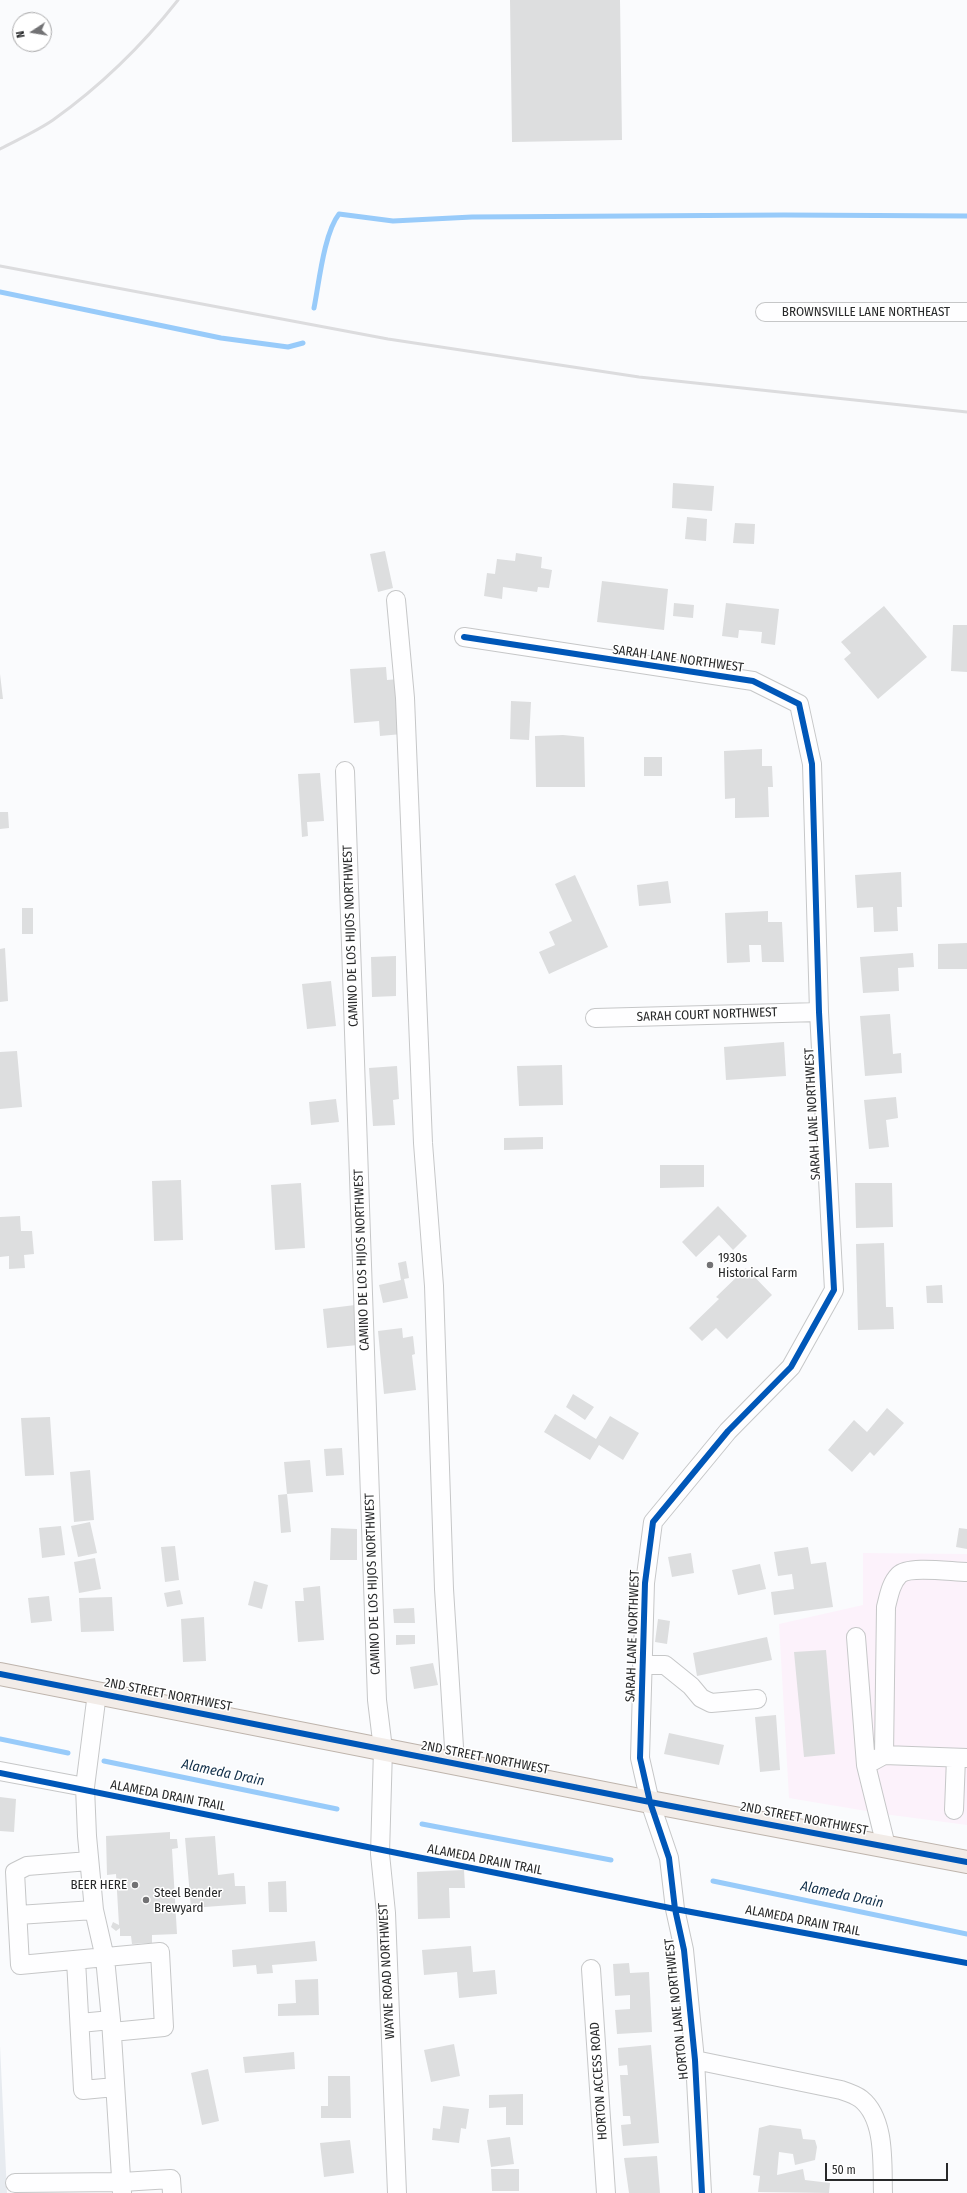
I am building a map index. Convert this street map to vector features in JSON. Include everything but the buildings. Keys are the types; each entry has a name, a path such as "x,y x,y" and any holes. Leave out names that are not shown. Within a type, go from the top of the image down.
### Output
{"main road":[{"name":"2ND STREET NORTHWEST","path":"0,1674 650,1802 967,1862"}],"street":[{"name":"BROWNSVILLE LANE NORTHEAST","path":"765,312 967,312"},
{"path":"396,600 405,698 423,1143 434,1286 444,1590 455,1763"},
{"name":"SARAH LANE NORTHWEST","path":"464,637 753,681 799,704 812,764 819,1012 834,1290 791,1368 728,1432 653,1522 645,1583 640,1758 650,1802"},
{"name":"CAMINO DE LOS HIJOS NORTHWEST","path":"345,771 377,1700 383,1749"},
{"name":"SARAH COURT NORTHWEST","path":"596,1018 819,1012"},
{"path":"884,1755 886,1606 890,1588 899,1575 908,1570 967,1572"},
{"path":"856,1637 866,1764 886,1846"},
{"path":"642,1665 665,1665 691,1686 701,1698 711,1703 757,1699"},
{"path":"97,1693 85,1787 89,1861 94,1910 105,1958 122,2188"},
{"name":"WAYNE ROAD NORTHWEST","path":"383,1749 380,1854 386,1913 397,2193"},
{"path":"866,1764 884,1755 962,1758 954,1810"},
{"path":"0,1771 85,1787"},
{"name":"HORTON LANE NORTHWEST","path":"650,1802 669,1858 675,1909 684,1950 695,2060 702,2193"},
{"path":"80,2023 111,2026 164,2027 160,1952 20,1965 15,1872 27,1866 89,1861"},
{"path":"18,1915 94,1910"},
{"path":"76,1960 83,2090 115,2087"},
{"name":"HORTON ACCESS ROAD","path":"591,1969 606,2193"},
{"path":"695,2060 841,2090 861,2099 871,2113 880,2134 883,2193"},
{"path":"15,2183 122,2188 171,2179 172,2193"}],"shaded area":[{"path":"863,1553 967,1554 967,1825 884,1814 789,1798 779,1624 863,1605"},
{"path":"0,2046 7,2193 0,2193"}],"waterway":[{"path":"314,308 329,233 339,214 393,221 472,217 784,215 967,216"},
{"path":"0,292 221,338 288,347 303,343"},
{"name":"Alameda Drain","path":"0,1739 68,1753"},
{"name":"Alameda Drain","path":"104,1761 337,1809"},
{"name":"Alameda Drain","path":"422,1824 611,1860"},
{"name":"Alameda Drain","path":"713,1881 967,1934"}],"railway":[{"path":"0,149 47,124 88,93 150,34 178,0"},
{"path":"0,266 388,339 639,377 967,412"}],"cycle path":[{"path":"464,637 753,681 799,704 812,764 819,1012 834,1290 791,1367 728,1431 653,1522 645,1583 640,1758 650,1802 669,1858 675,1909 684,1950 695,2060 702,2193"},
{"path":"0,1674 650,1802 967,1862"},
{"name":"ALAMEDA DRAIN TRAIL","path":"0,1773 675,1909 967,1963"}],"place":[{"name":"1930s Historical Farm","path":"710,1265"},
{"name":"BEER HERE","path":"135,1885"},
{"name":"Steel Bender Brewyard","path":"146,1900"}]}
